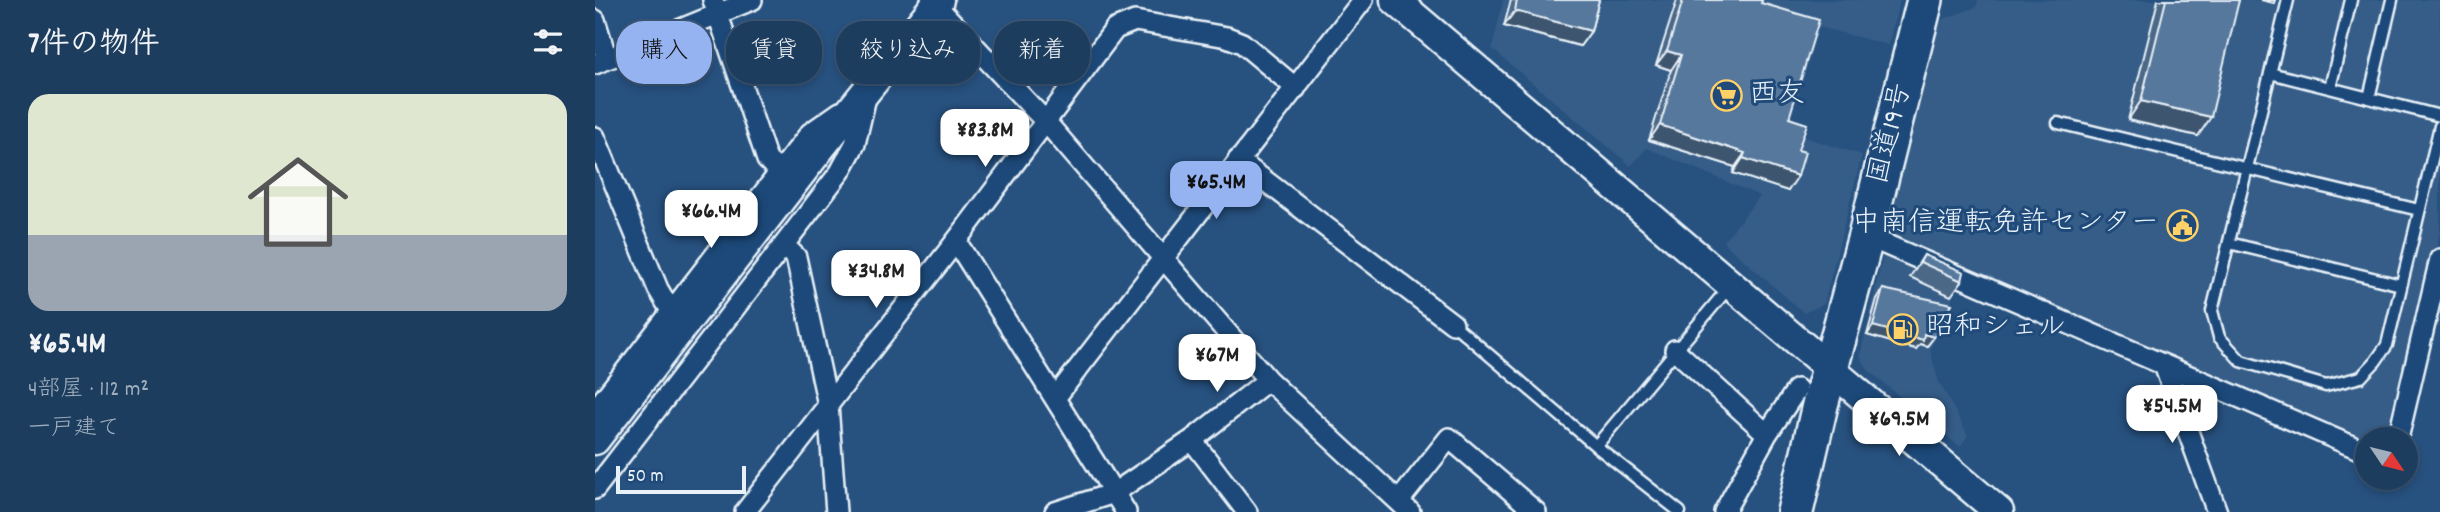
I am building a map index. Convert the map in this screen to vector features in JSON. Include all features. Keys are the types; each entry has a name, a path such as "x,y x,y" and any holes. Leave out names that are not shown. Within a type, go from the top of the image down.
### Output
{"highway":[{"name":"国道19号","path":"1795,512 1925,0"}],"street":[{"path":"595,20 601,61 716,8 752,0"},
{"path":"1056,397 1363,0"},
{"path":"1395,0 1999,512"},
{"path":"595,440 936,1 1046,122 1268,380 1405,507 1449,438 1537,512"},
{"path":"716,8 767,160 779,171"},
{"path":"745,512 956,241 1115,29 1135,21 1227,37 1242,43 1296,88"},
{"path":"595,410 810,133 867,93"},
{"path":"595,489 840,172 855,144 867,93"},
{"path":"595,137 658,289 671,311"},
{"path":"1238,160 1453,324"},
{"path":"1866,236 2355,447"},
{"path":"956,241 1126,512"},
{"path":"784,245 796,257 828,405 837,512"},
{"path":"2401,427 2440,259"},
{"path":"1675,350 1767,434"},
{"path":"2164,365 2217,512"},
{"path":"1055,512 1114,493 1192,440 1268,380"},
{"path":"1724,512 1767,434 1797,389"},
{"path":"1192,440 1247,512"}],"lane":[{"path":"2288,0 2213,311 2219,337 2241,360 2326,386 2361,376 2375,362 2386,345 2440,126"},
{"path":"2330,88 2351,0"},
{"path":"2369,98 2392,0"},
{"path":"2270,73 2440,116"},
{"path":"2058,123 2248,167 2419,211"},
{"path":"2229,243 2401,285"},
{"path":"1595,446 1732,284"},
{"path":"1453,324 1595,446 1680,512"}],"shaded area":[{"path":"1503,0 1900,0 1888,45 1819,27 1787,132 1862,155 1824,304 1804,313 1723,242 1760,196 1647,148 1631,166 1492,49"},
{"name":"中南信運転免許センター","path":"1978,0 2440,0 2440,232 2392,427 2355,427 2355,440 1884,237 1891,211 1894,209 1938,21 1976,7"},
{"name":"昭和シェル","path":"1884,252 1959,283 1930,350 1939,382 1968,435 1960,447 1868,370 1860,356"}],"building":[{"path":"1517,0 1599,0 1591,31 1515,11"},
{"name":"西友","path":"1683,0 1762,0 1761,3 1819,20 1789,118 1807,124 1798,150 1805,152 1798,176 1743,158 1745,153 1660,125 1681,55 1667,51"},
{"path":"2166,0 2239,0 2211,117 2141,101"},
{"path":"1924,255 1964,272 1962,281 1920,262"},
{"path":"1883,289 1952,304 1934,337 1924,334 1923,340 1873,326"}],"place":[{"name":"西友","path":"1726,96"},
{"name":"中南信運転免許センター","path":"2182,225"},
{"name":"昭和シェル","path":"1903,329"}]}
